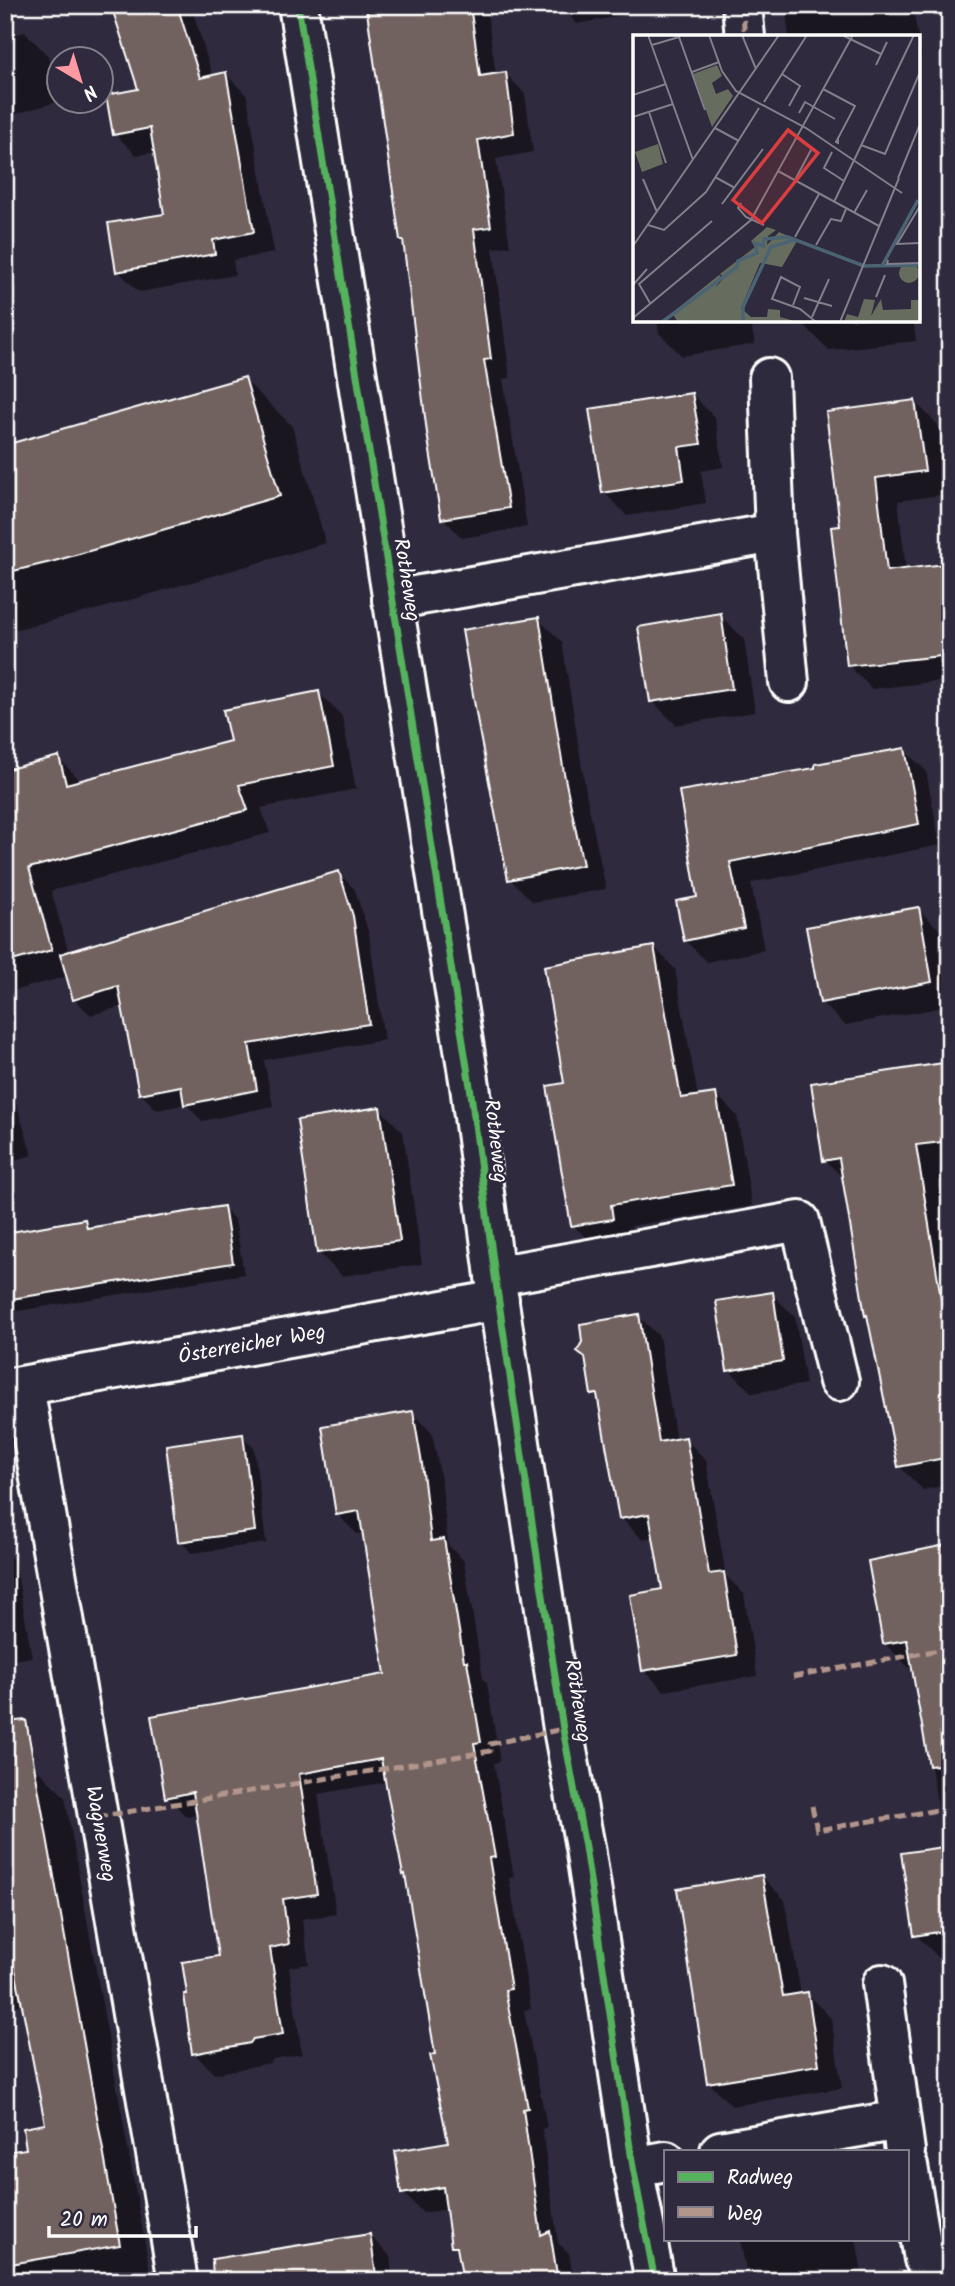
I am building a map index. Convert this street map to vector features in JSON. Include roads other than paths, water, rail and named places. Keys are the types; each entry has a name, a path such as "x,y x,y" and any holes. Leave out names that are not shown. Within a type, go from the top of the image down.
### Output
{"street":[{"name":"Rotheweg","path":"298,5 470,1086 497,1288 563,1729 649,2164 655,2281"},
{"path":"742,5 745,35"},
{"path":"769,378 775,533 789,682"},
{"name":"Rotheweg","path":"392,600 775,533"},
{"path":"497,1288 800,1222 839,1381"},
{"name":"Österreicher Weg","path":"14,1388 497,1288"},
{"name":"Wagnerweg","path":"14,1388 178,2281"},
{"path":"731,2150 902,2135 882,1984"},
{"path":"909,2172 924,2259"}]}
